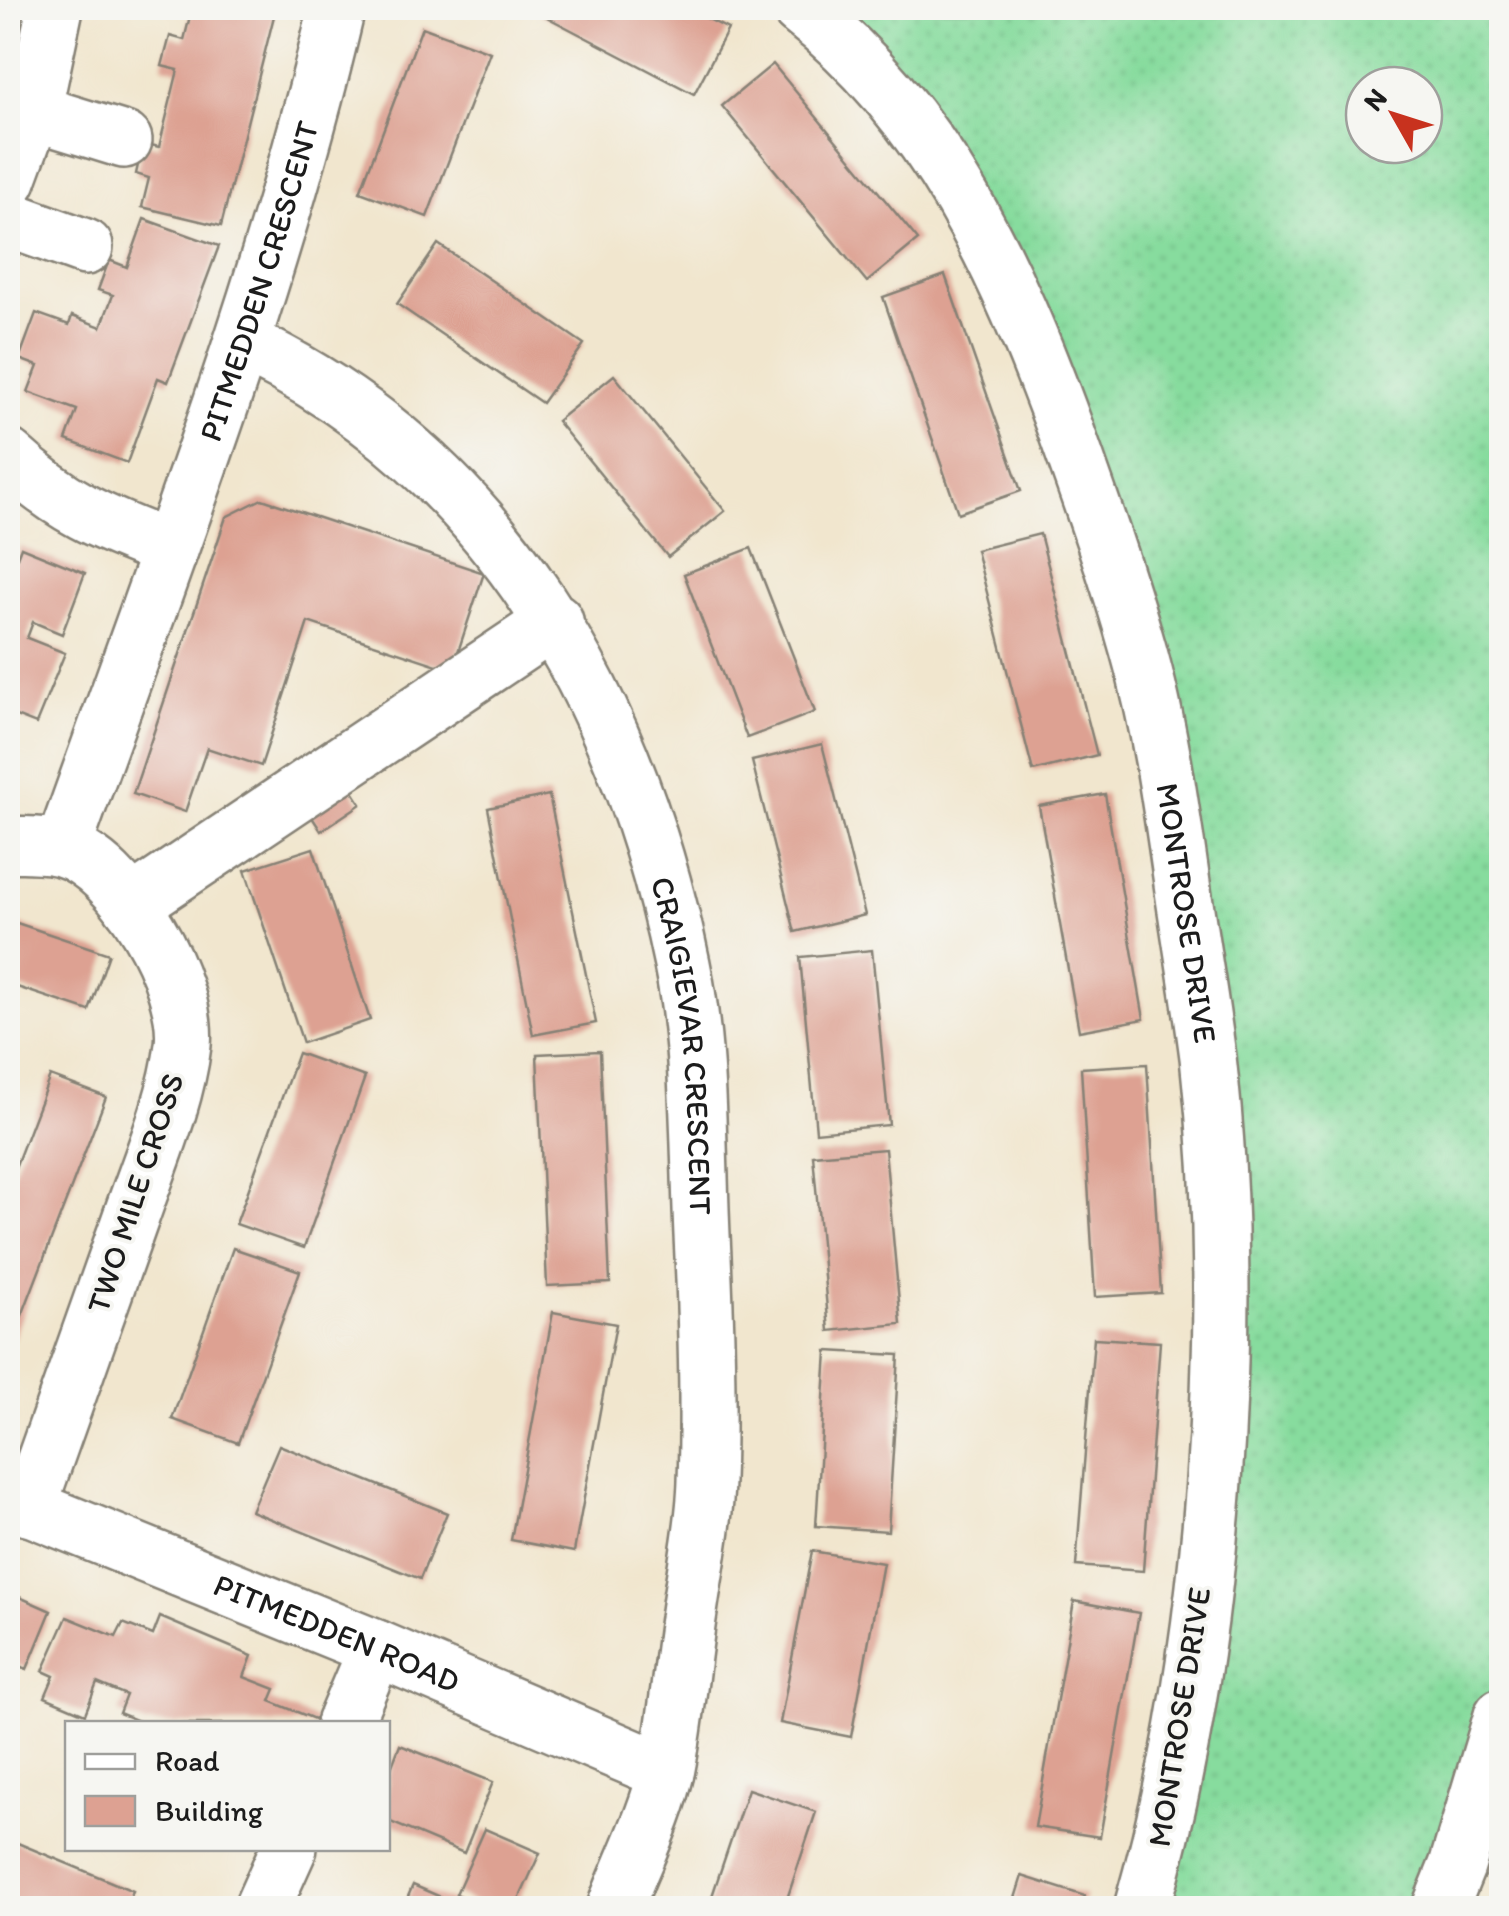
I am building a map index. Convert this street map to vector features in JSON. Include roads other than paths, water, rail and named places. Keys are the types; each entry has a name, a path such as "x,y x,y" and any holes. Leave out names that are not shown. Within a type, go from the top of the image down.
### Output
{"street":[{"path":"8,180 33,112 54,8"},
{"name":"PITMEDDEN CRESCENT","path":"63,848 242,343 318,89 336,8"},
{"name":"MONTROSE DRIVE","path":"800,8 884,83 971,210 1019,310 1086,486 1139,653 1170,804 1208,1060 1219,1281 1218,1407 1208,1528 1180,1737 1142,1908"},
{"path":"33,112 124,140"},
{"path":"8,219 85,247"},
{"name":"CRAIGIEVAR CRESCENT","path":"242,343 324,388 400,446 504,550 555,620 613,733 658,867 683,967 696,1099 706,1314 706,1486 666,1772 615,1908"},
{"path":"8,457 42,489 89,518 170,549"},
{"path":"131,905 555,620"},
{"path":"8,844 63,848"},
{"name":"TWO MILE CROSS","path":"18,1504 158,1139 183,1044 180,996 162,950 131,905 99,872 63,848"},
{"name":"PITMEDDEN ROAD","path":"18,1504 376,1648 666,1772"},
{"path":"345,1721 376,1648"},
{"path":"1440,1908 1457,1866 1502,1716"},
{"path":"262,1908 289,1851"}]}
